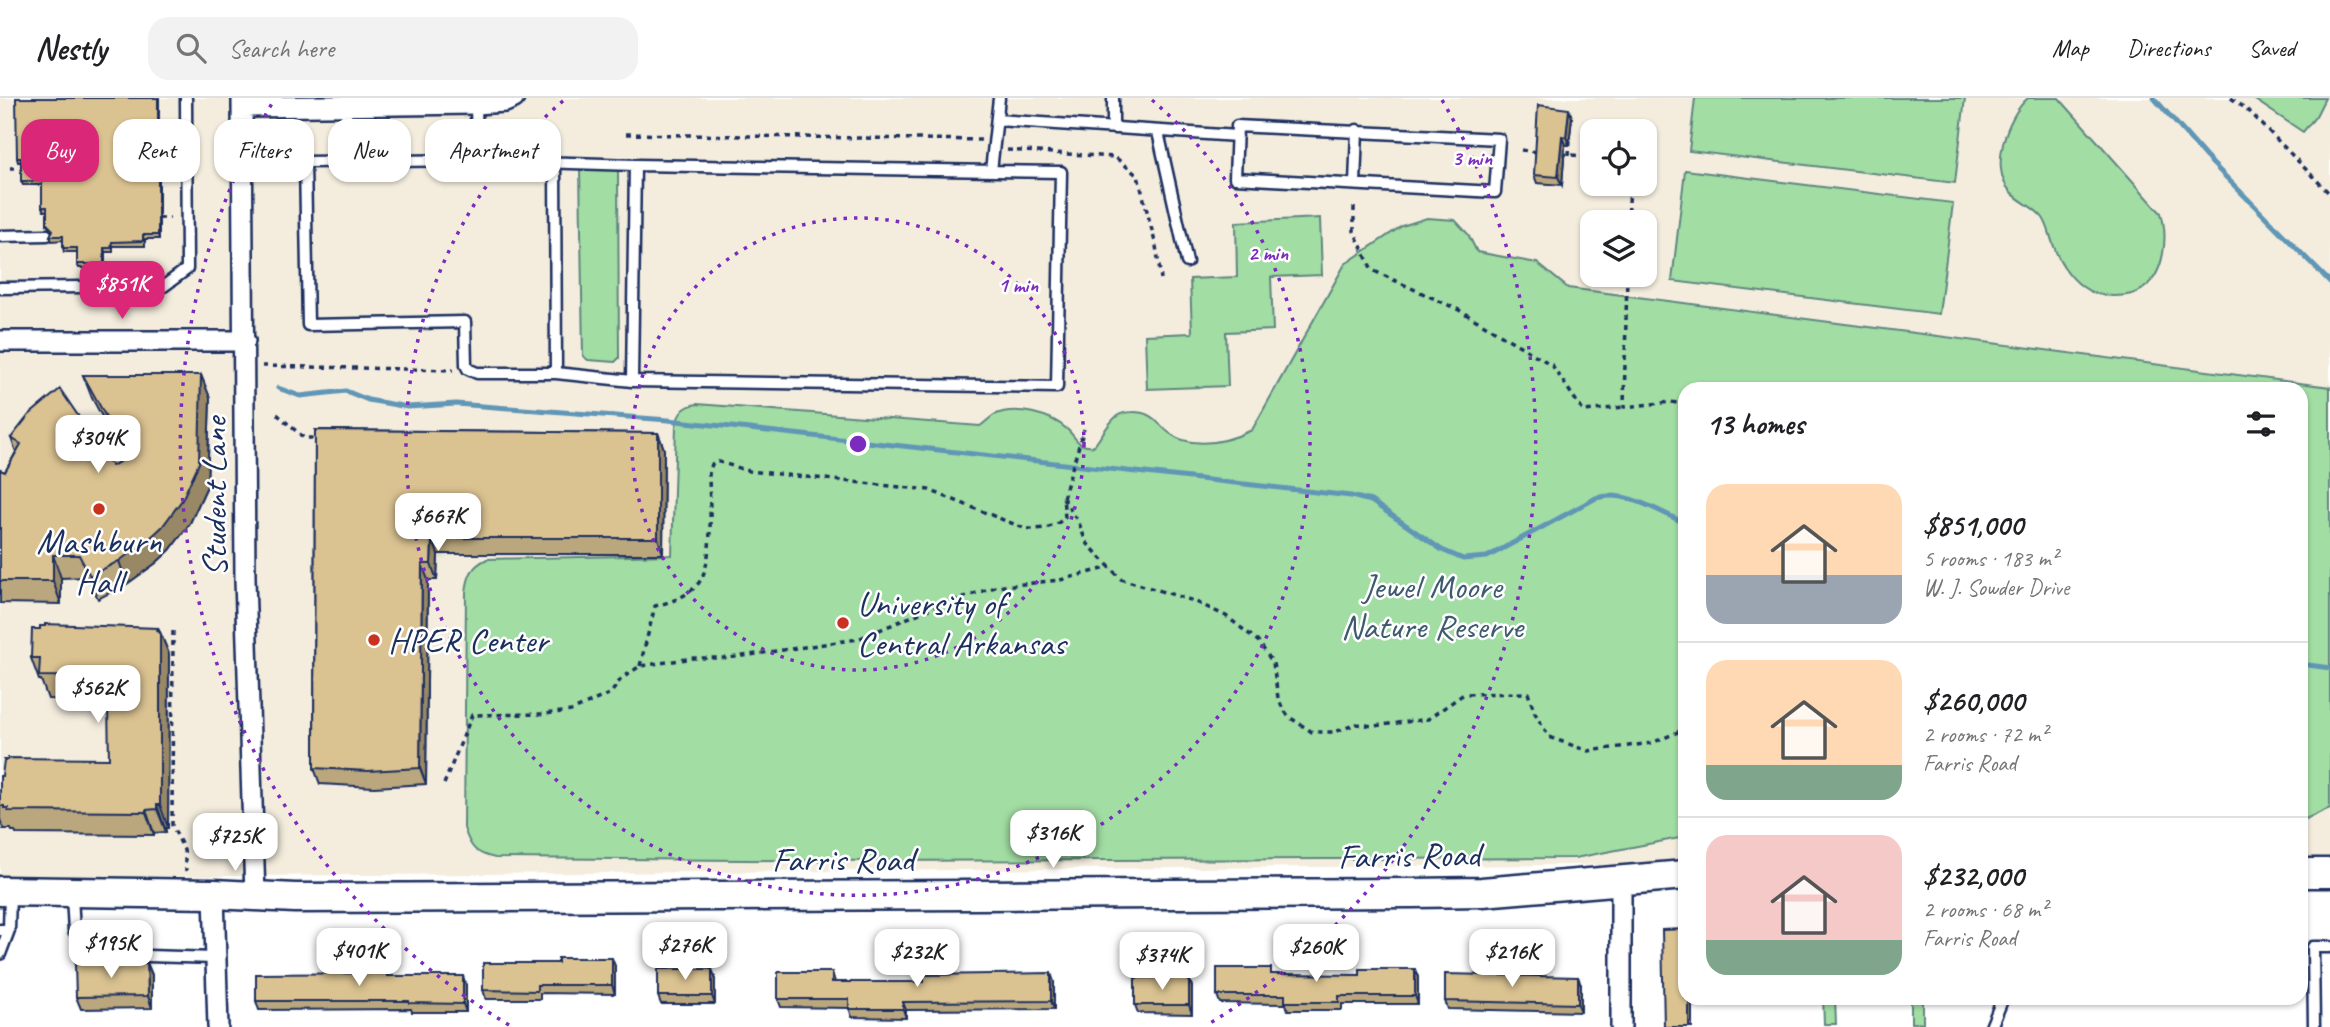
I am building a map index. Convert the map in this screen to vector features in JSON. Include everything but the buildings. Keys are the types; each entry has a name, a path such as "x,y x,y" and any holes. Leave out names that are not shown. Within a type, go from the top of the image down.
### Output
{"street":[{"path":"242,103 346,106 505,102 513,98"},
{"name":"Student Lane","path":"242,103 245,579 255,896"},
{"path":"0,341 245,341"},
{"path":"2308,873 2330,873"},
{"name":"Farris Road","path":"5,891 307,898 1413,893 1482,892 1678,876"},
{"path":"1621,881 1621,1027"},
{"path":"214,894 218,1027"}],"lane":[{"path":"0,288 164,286 187,269 186,98"},
{"path":"991,171 999,98"},
{"path":"1113,98 1113,128"},
{"path":"476,101 476,119"},
{"path":"346,106 346,119"},
{"path":"997,120 1237,136"},
{"path":"1237,126 1357,130 1499,139 1495,192 1235,178 1237,126"},
{"path":"1354,184 1357,130"},
{"path":"1158,132 1187,262"},
{"path":"328,162 304,162 308,325 465,322 466,365 472,372 556,373 632,381 1057,387 1061,172 561,162"},
{"path":"632,381 635,165"},
{"path":"555,182 556,373"},
{"path":"0,236 47,235"},
{"path":"0,954 5,930 5,891"},
{"path":"72,892 74,931 87,943 114,955 215,958"},
{"path":"2314,1027 2313,947 2330,947"},
{"path":"1991,1027 2000,1005"}],"path":[{"path":"2231,98 2250,113 2330,194"},
{"path":"626,134 981,140"},
{"path":"1569,155 1570,139"},
{"path":"1007,150 1115,156 1138,176 1156,246 1161,279"},
{"path":"1521,150 1541,152"},
{"path":"1560,154 1580,156"},
{"path":"1354,207 1354,231 1372,270 1459,310 1552,365 1583,411 1671,402 1678,404"},
{"path":"159,218 170,218"},
{"path":"1623,407 1627,287"},
{"path":"260,366 453,370"},
{"path":"277,414 304,438 318,438"},
{"path":"640,666 655,606 678,599 698,586 708,561 709,474 716,461 749,471 929,490 1026,529 1041,529 1060,522 1065,517 1063,498 1084,429"},
{"path":"1063,498 1093,552 1121,579 1194,601 1226,616 1258,641 1273,663 1278,698 1282,707 1289,717 1312,732 1335,732 1356,724 1374,726 1428,719 1464,694 1504,692 1528,693 1535,713 1549,737 1588,751 1653,743 1678,732"},
{"path":"443,783 471,715 571,711 611,693 621,679 640,666 694,657 729,658 858,639 947,602 995,587 1060,580 1111,567"},
{"path":"173,631 172,825 184,850 186,877"}],"shaded area":[{"name":"University of Central Arkansas","path":"0,98 2330,98 2330,858 2308,858 2308,382 1678,382 1678,864 0,878"}],"green space":[{"path":"1695,98 1965,98 1955,183 1689,151"},
{"path":"2028,98 2059,98 2161,213 2164,243 2160,264 2151,281 2134,294 2106,296 2090,291 2078,283 2061,262 2043,218 2014,195 2004,181 2001,169 2003,143 2013,117"},
{"path":"2252,98 2325,98 2316,116 2303,132"},
{"path":"580,168 618,169 619,358 615,362 588,360 583,356"},
{"path":"1685,170 1953,203 1939,314 1672,281"},
{"path":"1320,218 1322,275 1271,277 1273,330 1226,332 1228,386 1147,389 1145,335 1192,333 1190,279 1237,277 1236,222"},
{"name":"Jewel Moore Nature Reserve","path":"1427,218 1455,220 1468,234 1477,252 1537,263 1568,288 2292,382 1678,382 1678,838 1575,858 878,861 495,858 478,852 471,845 464,828 466,592 470,576 474,568 487,559 672,555 676,426 678,417 685,408 697,404 980,426 994,415 1022,411 1061,424 1081,444 1089,446 1094,446 1117,416 1137,412 1152,417 1172,435 1183,440 1209,443 1236,437 1252,430 1345,264 1402,226"},
{"name":"Jewel Moore Nature Reserve","path":"2308,384 2330,387 2330,808 2308,818"},
{"path":"1823,1005 1835,1005 1836,1024 1824,1024"},
{"path":"1911,1005 1923,1005 1923,1023 1911,1023"}],"waterway":[{"path":"2154,98 2206,157 2330,282"},
{"path":"278,388 300,396 346,391 368,400 408,407 456,404 668,420 1351,496 1371,501 1442,550 1463,559 1487,557 1596,498 1618,496 1630,499 1678,520"},
{"path":"2308,665 2330,668"}],"place":[{"name":"Mashburn Hall","path":"99,509"},
{"name":"University of Central Arkansas","path":"843,623"},
{"name":"HPER Center","path":"374,640"}]}
